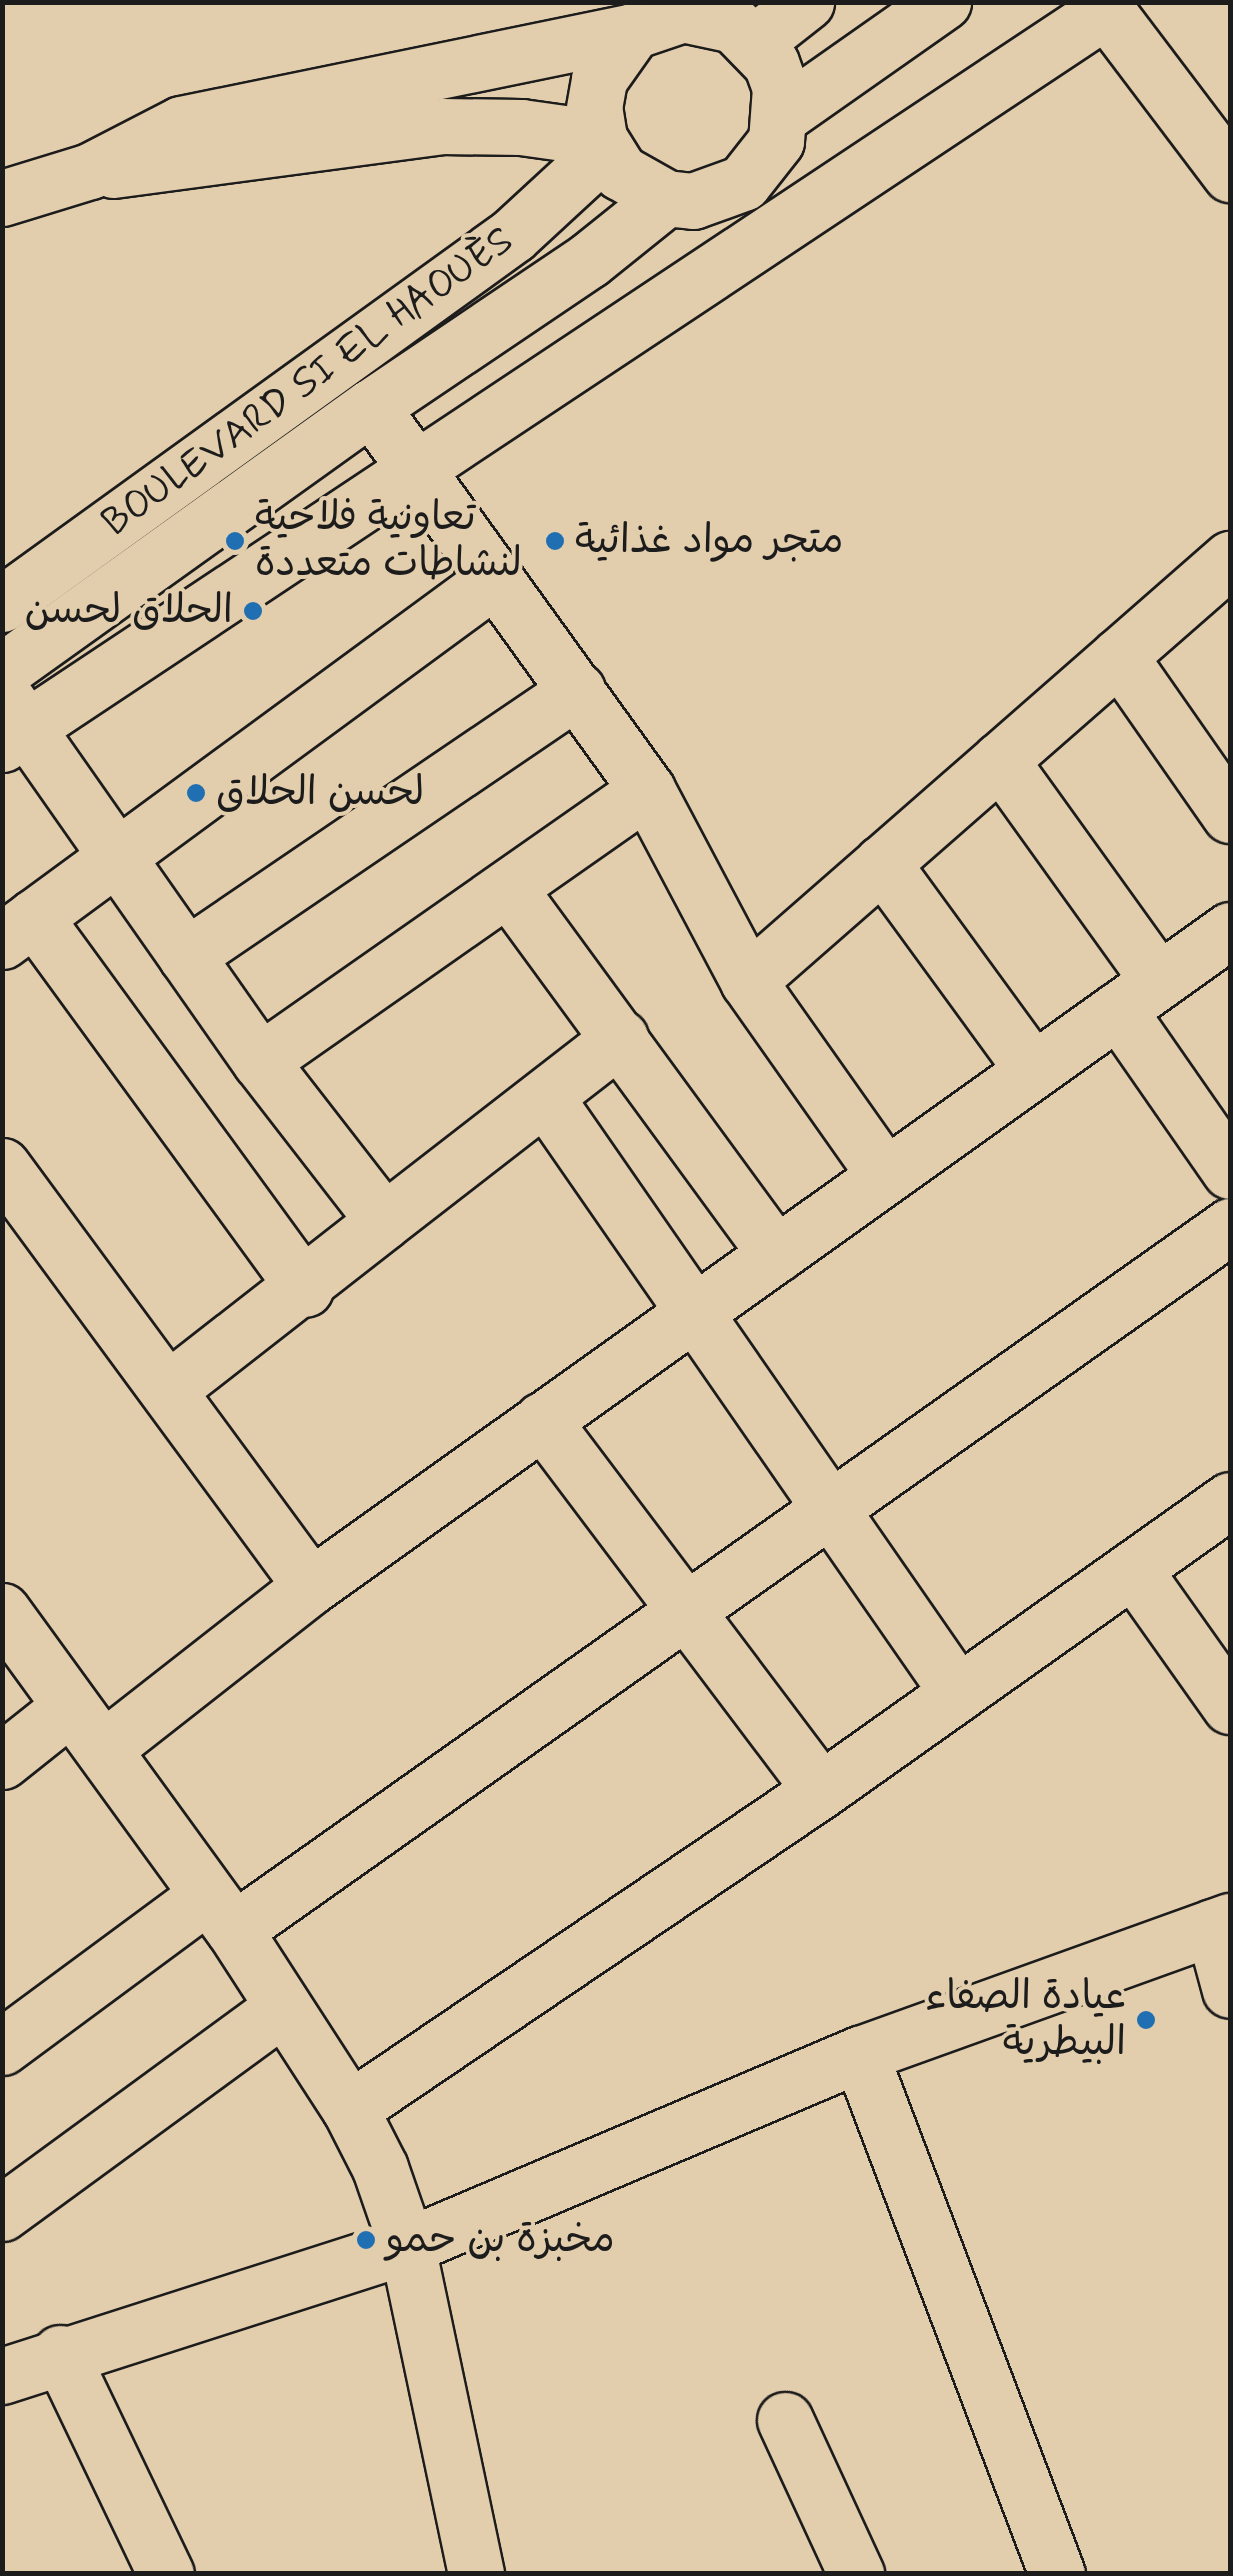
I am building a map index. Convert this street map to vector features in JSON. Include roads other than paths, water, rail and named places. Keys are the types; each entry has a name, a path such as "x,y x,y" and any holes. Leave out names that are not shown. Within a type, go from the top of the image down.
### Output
{"street":[{"path":"2,198 90,170 148,137 216,115 634,31 683,14 744,23 806,2"},
{"path":"782,115 943,2"},
{"path":"384,1222 260,1061 114,854 11,721 416,471 1103,6 1230,174"},
{"path":"634,31 599,79 602,144 620,172 666,198 719,195 743,183 776,141 782,115 771,63 744,23"},
{"path":"90,170 199,162 441,126 602,144"},
{"name":"BOULEVARD SI EL HAOUÈS","path":"2,604 485,256 602,144"},
{"name":"BOULEVARD SI EL HAOUÈS","path":"2,671 370,406 589,260 666,198"},
{"path":"370,406 492,581 577,690 647,790 748,981 885,1175"},
{"path":"748,981 1230,560"},
{"path":"304,1289 18,929 114,854 492,581"},
{"path":"1119,656 1230,815"},
{"path":"186,956 577,690"},
{"path":"1000,760 1138,995 1230,1171"},
{"path":"260,1061 647,790"},
{"path":"882,864 1033,1070"},
{"path":"508,888 776,1254"},
{"path":"2,1761 86,1728 311,1586 1230,930"},
{"path":"168,1390 304,1289 620,1038"},
{"path":"545,1096 698,1310 958,1693"},
{"path":"2,1166 311,1586"},
{"path":"2,2046 220,1913 684,1612 1230,1226"},
{"path":"542,1420 821,1790"},
{"path":"350,2110 821,1790 1230,1500"},
{"path":"1133,1569 1230,1706"},
{"path":"2,1611 220,1913 350,2110 408,2246 476,2574"},
{"path":"2,2376 60,2353 408,2246 860,2054 1222,1924 1230,1990"},
{"path":"2,2214 283,2008"},
{"path":"860,2054 1057,2574"},
{"path":"60,2353 166,2574"},
{"path":"786,2420 856,2574"}],"place":[{"name":"تعاونية فلاحية لنشاطات متعددة","path":"235,541"},
{"name":"متجر مواد غذائية","path":"555,541"},
{"name":"الحلاق لحسن","path":"253,611"},
{"name":"لحسن الحلاق","path":"196,793"},
{"name":"عيادة الصفاء البيطرية","path":"1146,2020"},
{"name":"مخبزة بن حمو","path":"366,2240"}]}
